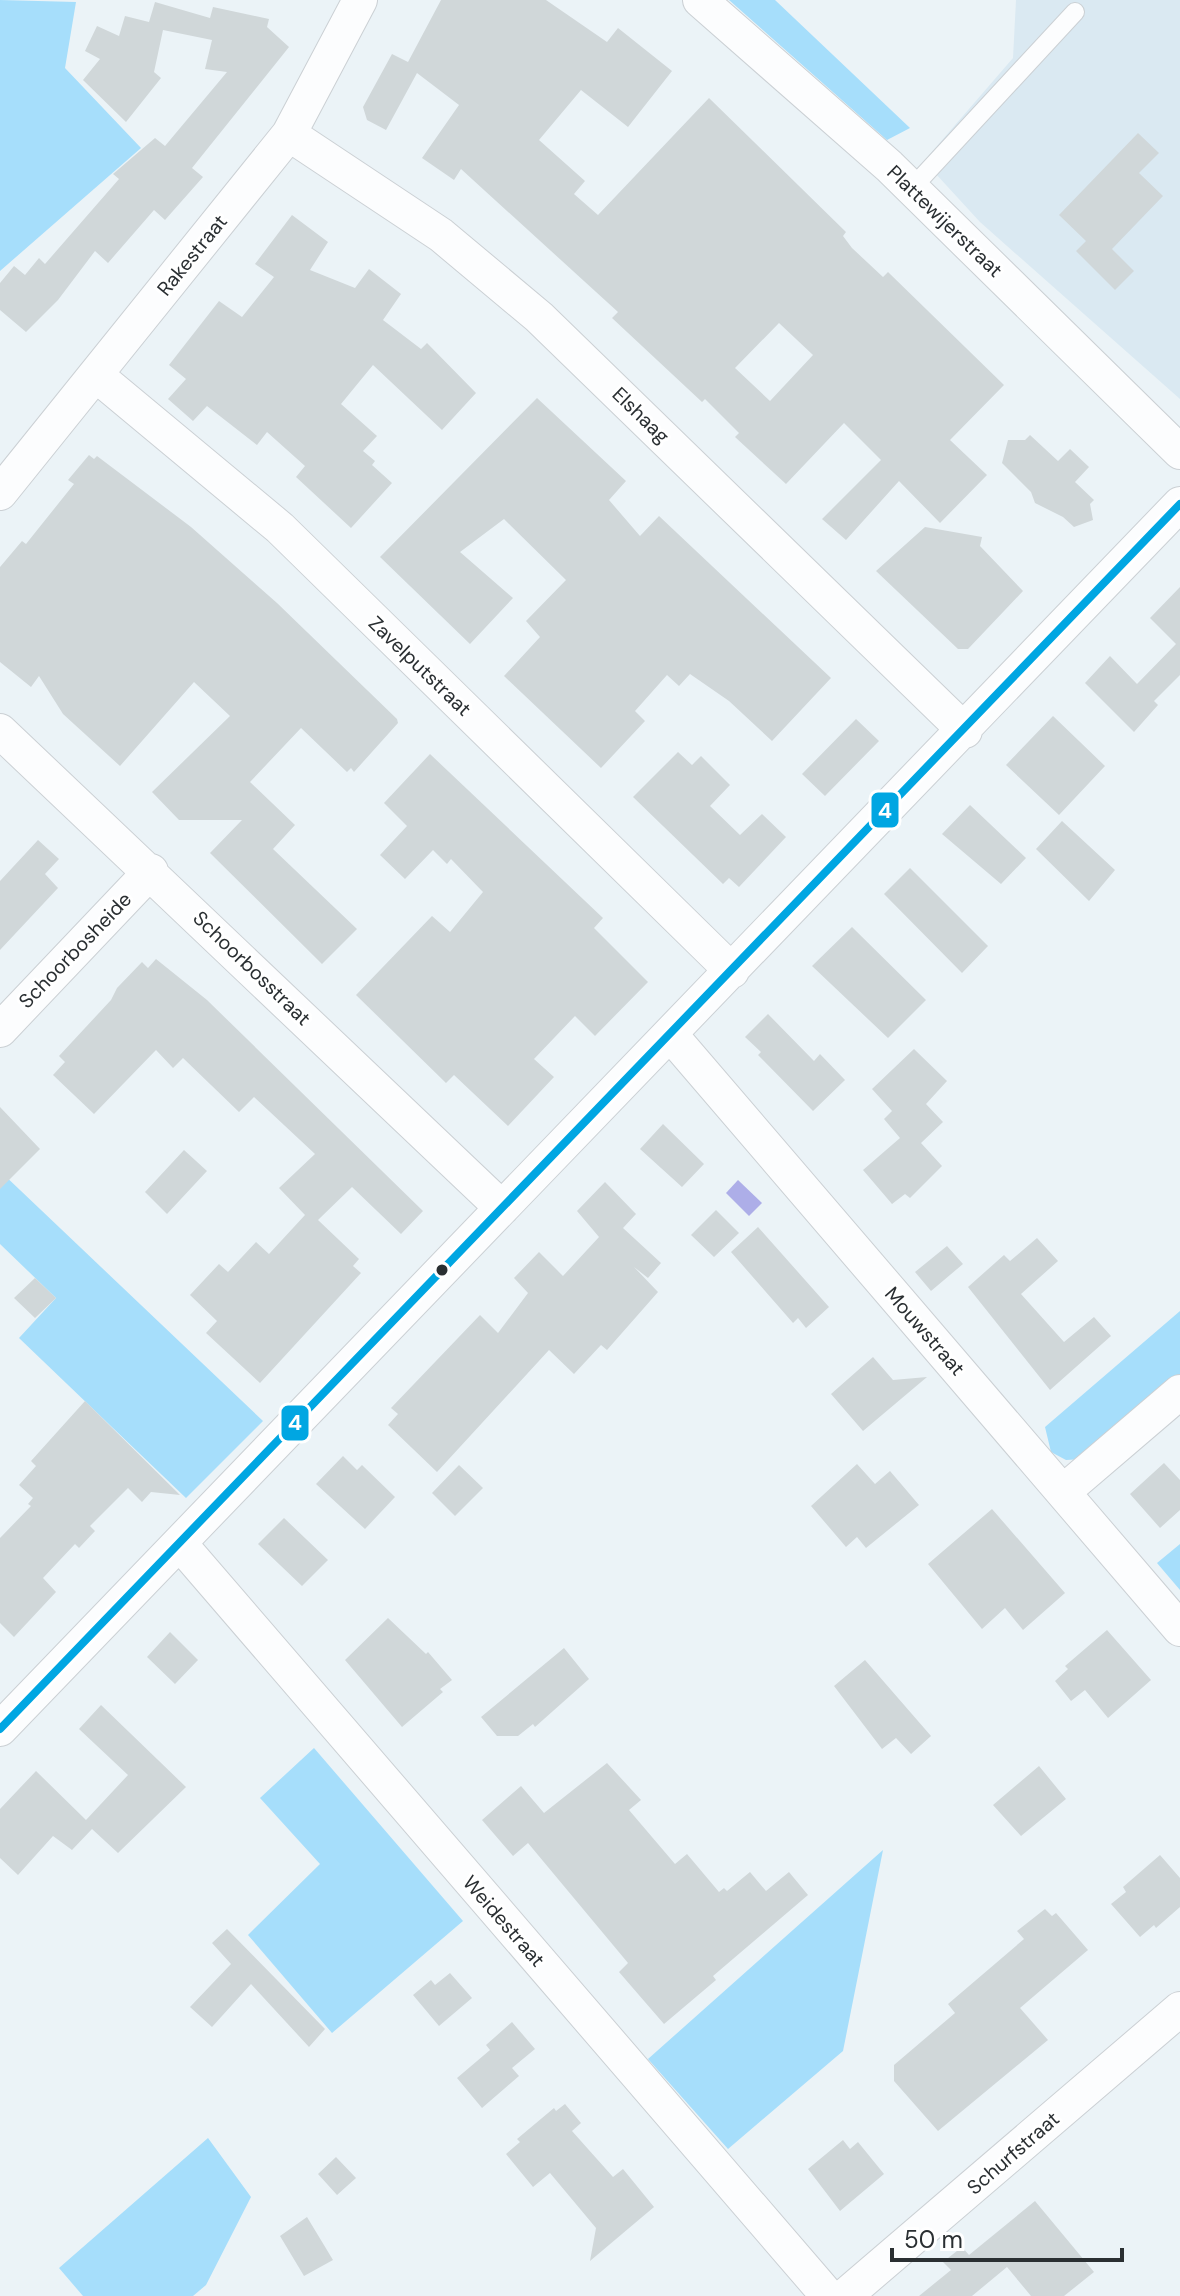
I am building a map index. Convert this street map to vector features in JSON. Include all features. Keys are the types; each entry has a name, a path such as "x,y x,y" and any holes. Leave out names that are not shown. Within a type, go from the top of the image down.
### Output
{"street":[{"name":"Rakestraat","path":"0,493 289,134 360,0"},
{"name":"Plattewijerstraat","path":"700,0 912,188 1180,452"},
{"name":"Elshaag","path":"289,134 441,235 539,317 965,731"},
{"name":"Zavelputstraat","path":"96,375 280,528 732,971"},
{"path":"0,1729 181,1545 1180,504"},
{"name":"Schoorbosstraat","path":"0,731 151,871 502,1208"},
{"name":"Schoorbosheide","path":"0,1030 151,871"},
{"name":"Mouwstraat","path":"670,1034 1180,1629"},
{"path":"1063,1492 1180,1392"},
{"name":"Weidestraat","path":"181,1545 828,2296"},
{"name":"Schurfstraat","path":"845,2296 1180,2009"}],"lane":[{"path":"912,188 1075,12"}],"shaded area":[{"path":"0,0 76,2 65,68 141,148 0,271"},
{"path":"729,0 775,0 910,128 887,140"},
{"path":"1016,0 1180,0 1180,399 980,222 924,161 1013,58"},
{"path":"0,1171 263,1421 186,1498 19,1338 56,1298 0,1244"},
{"path":"738,1180 762,1203 749,1216 726,1193"},
{"path":"1180,1311 1180,1375 1083,1459 1066,1460 1051,1452 1045,1427"},
{"path":"1180,1544 1180,1590 1157,1563"},
{"path":"314,1748 463,1921 332,2033 248,1935 320,1864 260,1798"},
{"path":"883,1850 843,2051 728,2149 648,2059"},
{"path":"208,2138 251,2197 206,2285 193,2296 83,2296 59,2268"}],"building":[{"path":"441,0 546,0 607,42 618,28 672,71 628,127 581,90 539,140 585,181 574,194 598,215 709,98 846,232 843,236 852,248 883,277 888,272 1004,385 950,440 987,475 940,523 899,481 846,540 822,519 881,460 844,423 786,484 735,437 739,433 705,399 702,402 612,318 618,312 461,169 454,180 422,158 459,105 417,73 386,130 367,120 363,107 392,54 408,62","holes":["779,323 813,355 770,401 735,368"]},
{"path":"155,2 210,18 213,7 269,19 267,27 289,47 192,168 203,177 165,220 154,210 108,263 95,251 58,300 26,332 0,310 0,283 14,266 25,275 39,258 45,264 119,179 113,174 155,138 165,146 227,72 205,69 212,40 163,30 154,72 161,78 126,122 83,80 100,59 85,51 97,26 119,36 125,16 149,22"},
{"path":"1138,133 1159,153 1139,173 1163,196 1112,249 1134,271 1115,290 1076,251 1086,241 1059,215"},
{"path":"292,215 328,242 310,270 355,288 369,269 401,294 383,320 421,349 427,343 476,393 442,430 373,365 341,404 377,436 363,451 375,461 372,465 392,483 351,528 296,477 305,466 267,432 257,445 207,406 193,421 168,399 186,379 169,365 219,301 242,317 274,277 255,264"},
{"path":"537,398 626,481 609,500 640,536 659,516 831,678 772,741 729,701 690,674 679,686 667,675 635,711 645,721 601,768 504,676 540,637 526,621 566,580 504,519 460,552 513,598 470,644 380,557"},
{"path":"1030,435 1058,461 1070,449 1089,467 1075,482 1094,500 1090,504 1093,520 1074,527 1063,517 1035,503 1031,492 1002,463 1008,440 1025,440"},
{"path":"89,455 94,459 97,456 191,527 277,603 397,719 398,723 354,772 351,768 347,772 301,728 250,782 295,825 273,849 357,929 322,964 210,853 242,820 179,820 152,792 230,716 194,682 120,766 63,714 39,676 31,687 0,662 0,567 22,541 26,544 74,484 68,480"},
{"path":"925,527 982,537 980,546 1023,591 968,649 958,649 876,571"},
{"path":"1180,587 1180,675 1154,701 1158,705 1134,732 1085,683 1110,656 1137,684 1176,644 1150,618"},
{"path":"1053,716 1105,766 1059,815 1006,765"},
{"path":"856,719 879,741 825,796 802,774"},
{"path":"678,752 692,765 701,756 730,785 710,806 740,835 762,814 786,837 739,887 729,878 723,884 633,797"},
{"path":"430,754 603,918 594,928 648,982 595,1036 575,1016 534,1059 554,1077 508,1126 454,1075 446,1083 356,995 432,916 450,932 483,892 451,859 447,864 433,850 405,879 380,855 407,826 384,803"},
{"path":"970,805 1026,858 1001,884 942,834"},
{"path":"1062,821 1115,870 1089,901 1036,849"},
{"path":"38,840 59,859 45,874 58,888 0,950 0,881"},
{"path":"910,868 988,946 962,973 884,894"},
{"path":"852,927 926,1000 888,1038 812,966"},
{"path":"156,959 207,1000 423,1211 401,1234 352,1187 318,1220 359,1259 353,1266 361,1273 260,1383 206,1333 217,1321 190,1295 219,1264 228,1272 256,1242 269,1254 305,1215 279,1188 315,1154 254,1097 239,1112 183,1058 173,1068 156,1050 94,1114 53,1075 65,1062 59,1056 111,1000 117,988 142,962 148,968"},
{"path":"768,1014 814,1061 820,1054 845,1080 813,1111 758,1055 761,1052 745,1037"},
{"path":"914,1049 947,1081 926,1104 943,1122 921,1143 942,1166 910,1198 905,1194 892,1204 863,1170 900,1138 884,1119 892,1111 872,1089"},
{"path":"0,1107 40,1149 0,1189"},
{"path":"663,1124 704,1164 682,1187 640,1149"},
{"path":"184,1150 207,1171 167,1214 145,1192"},
{"path":"605,1182 636,1214 623,1228 661,1263 648,1278 634,1267 658,1292 607,1350 601,1345 574,1374 549,1350 437,1472 388,1425 398,1414 391,1408 480,1315 498,1333 528,1293 514,1278 539,1252 563,1276 599,1237 577,1211"},
{"path":"716,1210 739,1233 714,1257 691,1235"},
{"path":"758,1227 829,1307 806,1328 798,1318 793,1323 731,1252"},
{"path":"1037,1238 1058,1261 1021,1294 1064,1342 1094,1317 1111,1336 1050,1390 968,1287 1004,1255 1010,1261"},
{"path":"947,1246 963,1264 931,1291 915,1272"},
{"path":"35,1278 56,1298 35,1318 14,1298"},
{"path":"873,1357 893,1380 927,1377 863,1431 831,1394"},
{"path":"85,1401 180,1495 151,1492 142,1502 128,1488 90,1526 95,1531 79,1548 75,1544 43,1578 56,1592 14,1637 0,1623 0,1538 31,1506 28,1504 33,1498 19,1485 36,1466 31,1461"},
{"path":"343,1456 357,1470 362,1465 395,1497 365,1529 316,1484"},
{"path":"1164,1463 1180,1480 1180,1510 1160,1528 1130,1494"},
{"path":"857,1464 875,1484 890,1471 919,1505 866,1548 857,1537 846,1547 811,1506"},
{"path":"459,1465 483,1488 455,1516 432,1493"},
{"path":"992,1509 1065,1593 1023,1630 1005,1608 982,1629 928,1564"},
{"path":"284,1518 328,1560 302,1586 258,1544"},
{"path":"388,1618 426,1654 428,1652 452,1680 440,1689 443,1692 402,1727 345,1660"},
{"path":"1107,1630 1151,1680 1108,1718 1085,1690 1071,1701 1055,1681 1068,1669 1065,1666"},
{"path":"170,1632 198,1660 175,1684 147,1657"},
{"path":"564,1648 589,1679 535,1727 533,1724 518,1736 497,1736 481,1717"},
{"path":"865,1660 931,1736 911,1754 896,1738 882,1749 834,1686"},
{"path":"101,1705 186,1787 118,1853 92,1829 72,1850 53,1836 18,1875 0,1858 0,1809 36,1771 86,1820 128,1775 79,1729"},
{"path":"607,1763 641,1800 629,1810 675,1864 687,1854 719,1892 724,1888 727,1891 750,1872 766,1891 789,1872 808,1895 713,1976 716,1980 664,2024 619,1972 628,1963 528,1843 513,1856 482,1820 521,1786 544,1813"},
{"path":"1039,1766 1066,1799 1021,1836 993,1805"},
{"path":"1160,1855 1180,1878 1180,1907 1140,1937 1111,1904 1126,1892 1123,1887"},
{"path":"1045,1909 1052,1916 1056,1913 1088,1950 1020,2008 1048,2040 938,2131 894,2081 894,2065 955,2013 948,2004 1024,1939 1017,1931"},
{"path":"227,1929 325,2029 309,2047 251,1984 212,2027 190,2007 231,1964 212,1943"},
{"path":"450,1973 472,1998 439,2026 413,1995 431,1980 435,1985"},
{"path":"512,2022 535,2049 512,2068 519,2076 482,2108 457,2078 490,2050 486,2045"},
{"path":"565,2104 581,2123 572,2131 613,2177 623,2169 654,2207 590,2261 596,2228 550,2173 533,2187 506,2154 520,2142 517,2139 554,2108 556,2111"},
{"path":"843,2140 850,2149 858,2142 884,2174 840,2211 808,2169"},
{"path":"336,2157 356,2178 337,2195 318,2174"},
{"path":"1035,2201 1094,2272 1064,2296 1031,2296 1007,2267 972,2296 919,2296 951,2270 943,2262 962,2247 969,2255"},
{"path":"307,2217 333,2260 304,2276 280,2236"}],"transit line":[{"name":"4","path":"0,1729 1180,504"}]}
